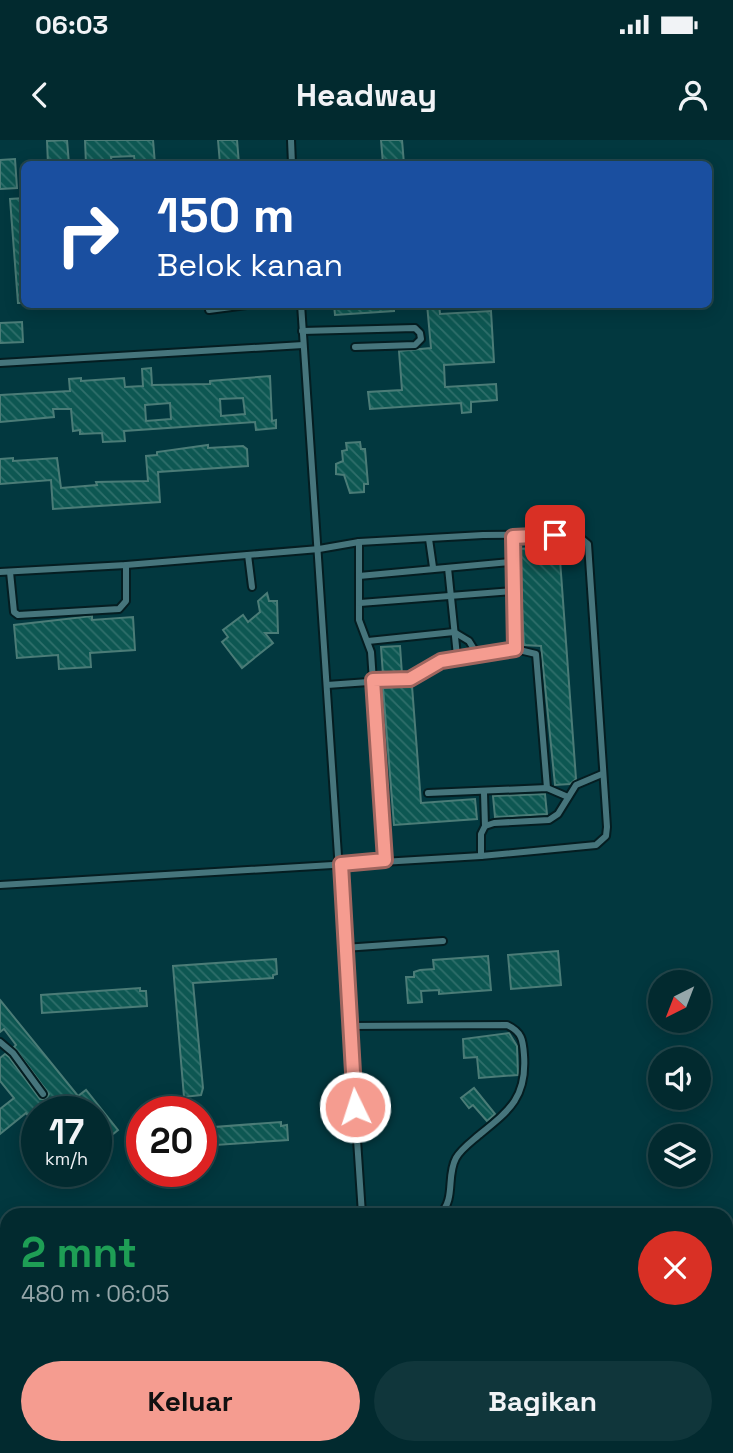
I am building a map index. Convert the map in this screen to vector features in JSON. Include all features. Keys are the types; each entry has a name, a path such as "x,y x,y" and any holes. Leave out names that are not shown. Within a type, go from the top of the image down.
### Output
{"lane":[{"path":"291,140 292,161"},
{"path":"209,310 224,308"},
{"path":"301,308 341,864 362,1208"},
{"path":"302,331 415,328 420,333 421,340 415,345 355,347"},
{"path":"0,363 303,345"},
{"path":"0,572 248,555 319,549 359,542 483,535 513,537 576,534 588,544 607,827 606,836 601,842 481,856 0,885"},
{"path":"513,537 515,649"},
{"path":"429,539 433,567"},
{"path":"359,542 359,620 368,641 373,680 385,860"},
{"path":"248,555 252,587"},
{"path":"359,576 433,567 512,562"},
{"path":"10,572 14,612 19,615 120,609 126,601 126,565"},
{"path":"448,568 457,656"},
{"path":"360,603 513,591"},
{"path":"368,641 454,632 469,641 477,654"},
{"path":"327,685 410,679 441,661 457,656 515,649 536,654 547,788"},
{"path":"485,826 494,823 549,820 558,814 581,782 602,774"},
{"path":"428,793 484,793 547,788 568,797"},
{"path":"481,856 481,834 485,826 484,793"},
{"path":"344,948 443,941"},
{"path":"349,1026 507,1025 519,1032 523,1038 526,1080 520,1093 497,1120 457,1156 453,1165 450,1198 444,1208"},
{"path":"0,1042 13,1053 43,1094"}],"building":[{"path":"67,140 69,161 48,161 47,141"},
{"path":"85,140 153,140 155,161 135,161 134,156 111,157 112,161 86,161"},
{"path":"218,140 237,140 239,161 220,161"},
{"path":"381,140 402,140 404,161 383,161"},
{"path":"15,159 17,188 0,189 0,160"},
{"path":"21,198 21,303 18,303 10,199"},
{"path":"334,308 394,308 394,311 335,315"},
{"path":"427,308 439,308 440,314 491,311 494,362 444,365 445,387 496,384 497,400 471,402 471,412 462,413 461,403 370,409 368,392 402,390 399,351 431,348"},
{"path":"22,322 23,342 0,343 0,323"},
{"path":"151,368 152,385 210,384 210,381 270,376 272,421 276,420 276,428 256,430 255,422 124,431 125,441 103,442 102,433 80,434 80,430 73,431 71,409 53,409 54,417 0,422 0,395 70,391 69,379 81,378 81,381 124,378 125,387 143,386 142,369","holes":["243,398 245,414 221,416 220,399","170,403 171,419 146,421 145,405"]},
{"path":"360,442 361,449 365,449 368,484 364,484 364,492 350,493 344,475 336,474 336,464 343,461 342,451 347,450 346,443"},
{"path":"208,445 208,448 243,446 247,449 248,466 158,472 160,502 53,509 51,480 0,484 0,459 13,458 13,461 57,458 61,488 97,485 96,482 148,481 146,456"},
{"path":"559,546 576,779 570,784 555,785 541,646 524,645 519,549"},
{"path":"267,593 269,601 277,601 278,633 265,633 273,643 242,668 222,642 228,637 223,630 243,615 248,622 260,612 258,601"},
{"path":"92,616 92,620 133,617 135,650 90,653 91,667 59,669 58,655 17,658 14,625"},
{"path":"400,646 402,674 383,675 381,647"},
{"path":"412,686 421,803 475,799 477,819 394,825 383,688"},
{"path":"545,794 547,814 495,817 493,796"},
{"path":"558,951 561,985 511,989 508,955"},
{"path":"488,956 491,990 439,994 439,990 421,991 422,1002 408,1003 406,977 414,977 414,972 420,970 434,969 433,960"},
{"path":"276,959 277,974 273,975 273,978 193,983 203,1088 201,1095 184,1096 173,966"},
{"path":"140,988 140,991 146,991 147,1006 42,1013 41,995"},
{"path":"0,1000 78,1096 48,1096 49,1094 14,1047 16,1045 4,1029 0,1032"},
{"path":"509,1033 517,1046 518,1075 479,1078 477,1057 464,1058 463,1039"},
{"path":"5,1054 38,1096 21,1096 21,1117 0,1134 0,1109 14,1098 0,1081 0,1058"},
{"path":"474,1088 495,1114 487,1121 473,1105 469,1108 461,1098"},
{"path":"86,1090 91,1096 78,1096"},
{"path":"112,1122 118,1130 112,1135"},
{"path":"281,1122 281,1126 287,1125 288,1140 217,1145 217,1127"}],"route":[{"path":"355,1107 341,864 385,860 373,680 410,679 441,661 457,656 515,649 513,537 555,535"}]}
